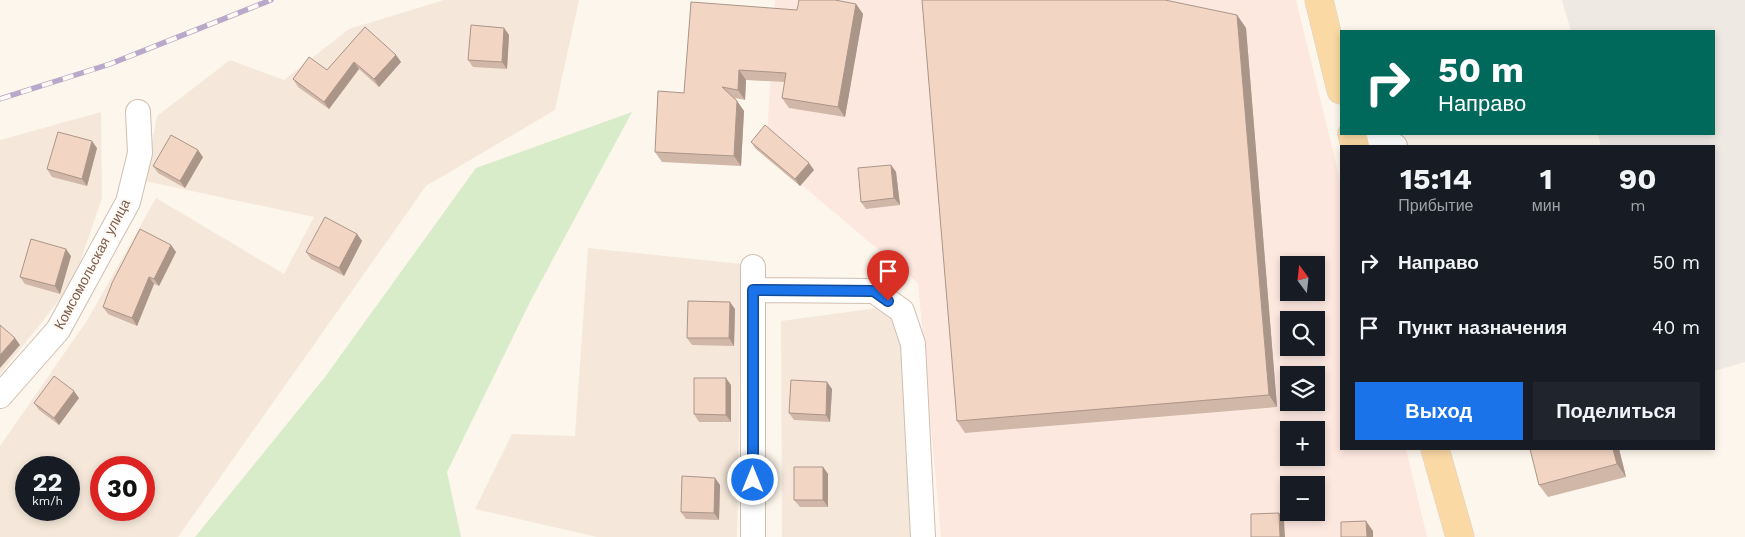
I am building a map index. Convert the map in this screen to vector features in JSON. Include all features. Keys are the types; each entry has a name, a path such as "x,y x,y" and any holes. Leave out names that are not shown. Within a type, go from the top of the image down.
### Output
{"main road":[{"path":"1319,0 1340,86"},
{"path":"1435,450 1460,537"}],"street":[{"name":"Комсомольская улица","path":"0,396 58,330 128,202 140,153 138,112"},
{"path":"1368,135 1393,145"},
{"path":"753,267 753,537"},
{"path":"753,290 874,291 902,311 913,344 923,537"}],"shaded area":[{"path":"444,0 579,0 555,110 426,186 178,537 0,537 0,446 88,319 156,198 284,274 314,217 145,181 157,116 230,60 284,80 349,29"},
{"path":"775,0 1296,0 1340,180 1340,450 1406,450 1427,537 941,537 918,283 766,155"},
{"path":"1562,0 1745,0 1745,362 1715,371 1715,145 1601,145 1598,135 1715,135 1715,30 1571,30"},
{"path":"101,112 102,198 74,280 0,374 0,140"},
{"path":"588,248 742,264 737,537 597,537 475,509 512,434 575,436"},
{"path":"885,307 903,333 912,537 782,537 781,321"}],"green space":[{"path":"632,112 531,300 447,472 461,537 195,537 325,377 476,168"}],"building":[{"path":"799,0 835,0 856,4 838,107 782,98 786,73 739,70 738,90 722,87 737,101 734,156 655,152 658,91 684,93 691,2 797,10"},
{"path":"922,0 1165,0 1237,15 1269,395 957,421"},
{"path":"471,25 504,28 502,62 468,60"},
{"path":"365,27 396,55 374,79 354,62 324,102 293,79 309,57 327,70"},
{"path":"765,125 809,163 795,179 751,142"},
{"path":"58,132 92,141 82,179 47,169"},
{"path":"171,135 198,150 180,181 153,166"},
{"path":"891,165 894,198 861,202 858,168"},
{"path":"325,217 357,234 339,268 306,252"},
{"path":"140,229 171,245 154,279 149,277 132,318 103,307 112,283"},
{"path":"31,239 66,249 55,286 20,277"},
{"path":"688,301 730,302 729,338 687,338"},
{"path":"0,325 15,338 0,355"},
{"path":"54,376 74,391 54,418 34,403"},
{"path":"694,378 726,378 726,415 694,414"},
{"path":"791,380 827,382 826,415 789,413"},
{"path":"1530,450 1613,450 1617,464 1539,485"},
{"path":"794,467 823,467 823,500 794,500"},
{"path":"682,476 715,478 714,513 681,512"},
{"path":"1279,513 1280,537 1251,537 1251,514"},
{"path":"1366,521 1367,537 1341,537 1341,522"}],"railway":[{"path":"0,99 110,64 271,0"}],"route":[{"path":"753,480 753,290 874,291 888,301"}]}
